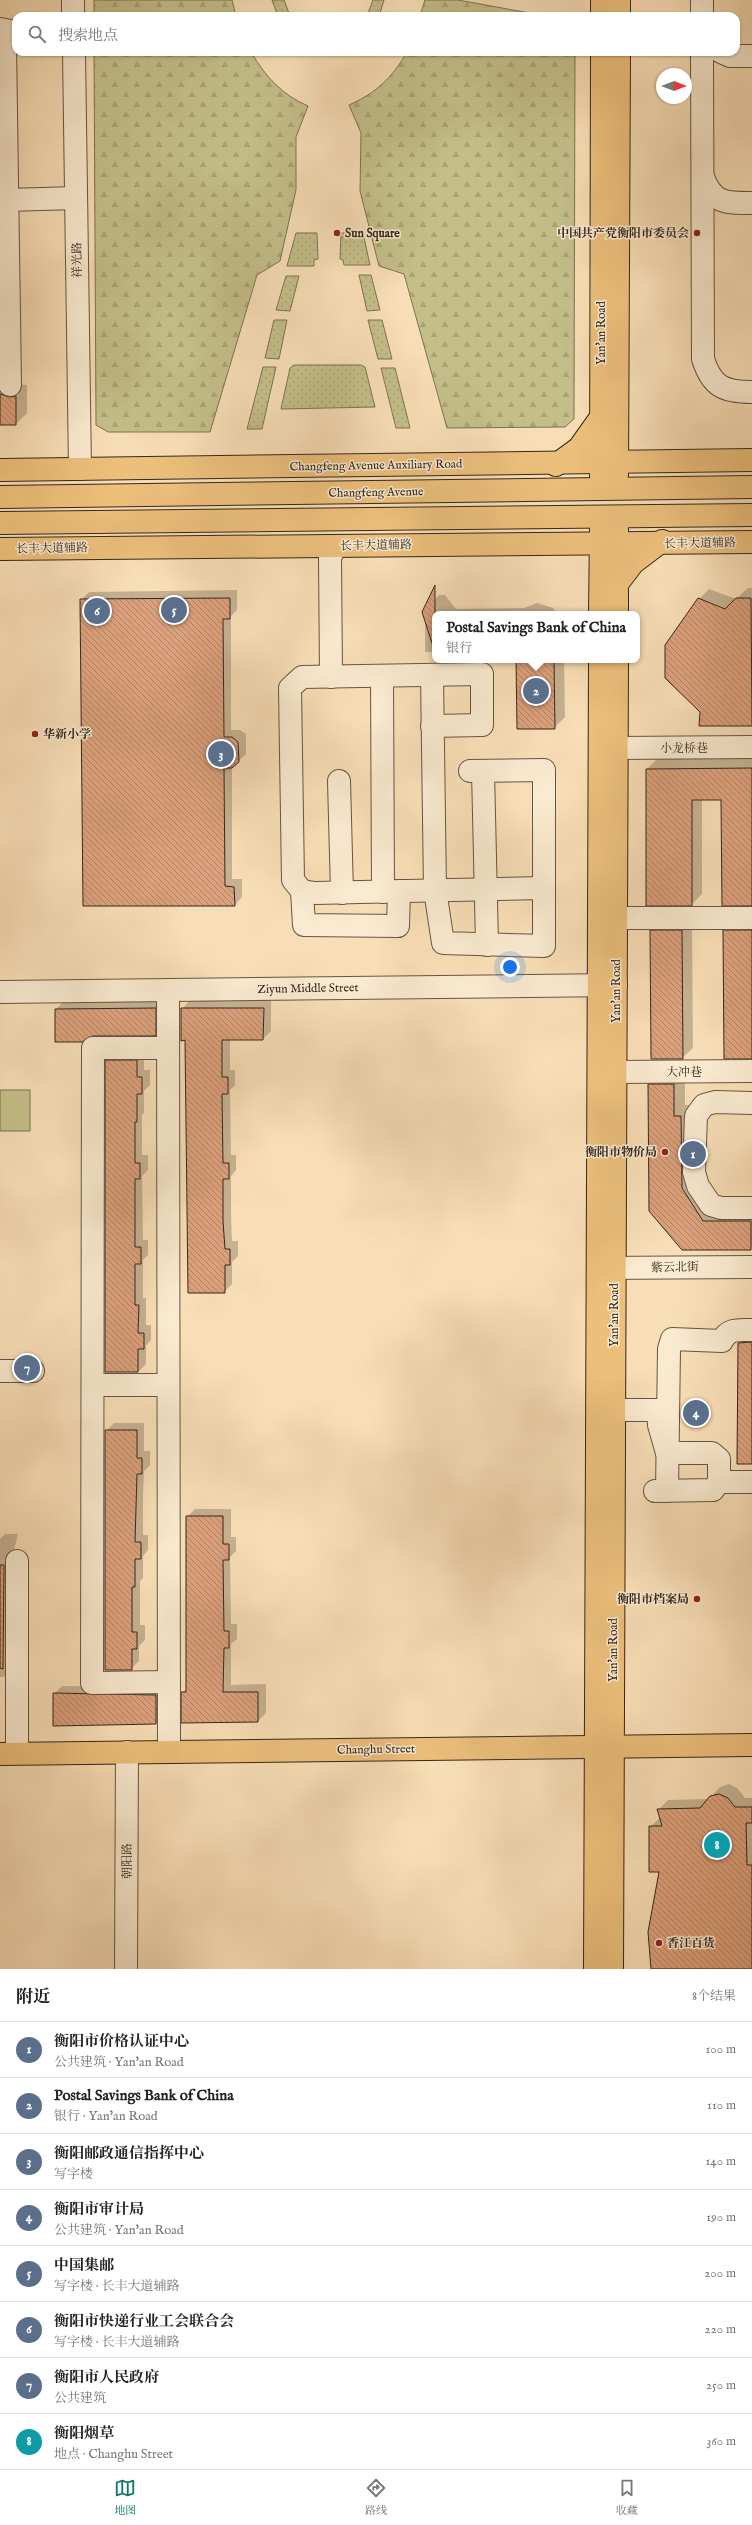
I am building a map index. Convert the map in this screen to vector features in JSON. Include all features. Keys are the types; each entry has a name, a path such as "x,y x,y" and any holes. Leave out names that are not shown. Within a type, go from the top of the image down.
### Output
{"main road":[{"path":"602,0 602,12"},
{"path":"619,0 619,12"},
{"name":"Yan'an Road","path":"602,56 609,417 609,584 616,611"},
{"name":"Yan'an Road","path":"609,417 619,56"},
{"path":"510,490 562,462 579,448 609,417 631,447 655,458 686,461"},
{"name":"Changfeng Avenue Auxiliary Road","path":"0,470 752,460"},
{"path":"34,496 80,469 147,495"},
{"name":"Changfeng Avenue","path":"0,497 752,488"},
{"path":"336,493 336,533"},
{"path":"0,523 282,520 336,533 609,517 752,515"},
{"path":"553,544 576,551 609,584 657,544 709,516"},
{"name":"长丰大道辅路","path":"0,549 336,533 378,545 657,544 752,542"},
{"name":"Yan'an Road","path":"601,611 609,584"},
{"name":"Yan'an Road","path":"600,663 607,985 604,1752 612,1969"},
{"name":"Yan'an Road","path":"595,1969 604,1752 614,1405 606,1268 615,1072 607,985 616,918 617,663"},
{"name":"Changhu Street","path":"6,1757 127,1758 604,1752 752,1745"},
{"name":"Changhu Street","path":"127,1758 169,1752 604,1752 752,1757"}],"street":[{"path":"73,0 73,12"},
{"path":"702,0 702,12"},
{"path":"7,35 7,200 10,385"},
{"name":"祥光路","path":"74,56 80,469"},
{"path":"702,56 704,359 709,376 720,387 735,392 752,392"},
{"path":"740,56 752,56"},
{"path":"703,177 708,191 717,199 730,203 752,203"},
{"path":"7,200 76,198"},
{"path":"336,533 342,558 337,677"},
{"path":"382,676 391,891 398,926 304,925 302,891 293,880 290,688 302,678 337,677 382,676 482,674 482,725 432,726"},
{"path":"432,675 435,890 443,942 486,945 544,946 544,770 477,771 485,889 486,945"},
{"name":"小龙桥巷","path":"616,748 752,747"},
{"path":"339,781 342,893"},
{"path":"302,891 342,893 544,888"},
{"path":"616,918 752,918"},
{"name":"Ziyun Middle Street","path":"0,992 607,985"},
{"path":"168,990 169,1752"},
{"path":"168,1048 93,1048 92,1683 169,1682"},
{"name":"大冲巷","path":"615,1072 752,1071"},
{"path":"752,1103 715,1102 704,1105 696,1116 694,1172 698,1186 711,1205 721,1208 752,1208"},
{"name":"紫云北街","path":"606,1268 752,1267"},
{"path":"667,1453 712,1453 719,1460 719,1482 713,1490 661,1491 667,1453 669,1349 672,1339 722,1341 725,1334 731,1330 752,1330"},
{"path":"0,1371 34,1371"},
{"path":"93,1385 168,1386"},
{"path":"614,1405 668,1400"},
{"path":"614,1405 658,1410 659,1426 667,1453"},
{"path":"719,1482 752,1482"},
{"path":"6,1757 8,1690 17,1561"},
{"name":"朝阳路","path":"126,1969 127,1758"}],"green space":[{"path":"94,0 232,0 235,12 94,12"},
{"path":"272,0 284,0 288,12 276,12"},
{"path":"373,0 384,0 380,12 368,12"},
{"path":"425,0 458,0 524,12 421,12"},
{"path":"94,56 254,56 268,77 275,84 299,102 308,106 296,137 296,190 280,261 257,275 210,432 108,432 96,425"},
{"path":"404,56 575,56 574,419 565,427 447,428 404,274 379,266 360,191 361,133 349,105 375,90 389,77"},
{"path":"296,233 317,233 318,259 314,260 314,266 287,266"},
{"path":"341,233 363,233 370,265 344,265 343,260 340,259"},
{"path":"359,275 371,275 380,310 367,311"},
{"path":"286,276 299,276 290,311 276,310"},
{"path":"274,320 287,320 279,359 265,358"},
{"path":"368,320 382,320 392,359 378,359"},
{"path":"294,365 361,365 365,367 375,407 281,409 290,368"},
{"path":"263,367 276,367 262,429 247,429"},
{"path":"381,368 395,368 410,428 396,428"},
{"path":"0,1090 30,1090 30,1131 0,1131"}],"building":[{"path":"0,394 10,397 16,396 16,425 0,425"},
{"path":"435,585 435,611 432,611 432,643 422,612"},
{"path":"230,598 230,619 223,619 224,737 232,737 238,742 239,762 232,768 224,768 225,886 234,887 235,906 83,906 80,599"},
{"path":"698,598 725,609 736,598 751,598 752,726 699,726 700,712 665,678 665,645"},
{"path":"516,663 554,663 555,729 517,729"},
{"path":"752,768 752,906 722,906 721,800 692,800 692,906 646,906 646,769"},
{"path":"650,930 682,930 683,1059 651,1059"},
{"path":"723,930 752,930 752,1059 724,1059"},
{"path":"156,1008 156,1036 93,1036 82,1042 55,1042 55,1009"},
{"path":"181,1008 264,1008 263,1040 222,1040 222,1077 228,1077 228,1094 222,1094 223,1163 229,1163 229,1179 223,1179 225,1249 230,1249 230,1265 225,1265 225,1293 188,1293 185,1040 181,1041"},
{"path":"105,1060 137,1060 137,1077 142,1077 142,1094 137,1094 137,1122 135,1122 135,1163 140,1163 140,1179 135,1179 135,1247 141,1247 141,1264 135,1264 135,1305 139,1305 138,1333 144,1333 144,1349 138,1349 138,1372 105,1372"},
{"name":"衡阳市物价局","path":"648,1084 674,1084 674,1116 681,1116 682,1188 703,1221 751,1221 751,1250 682,1250 649,1211"},
{"path":"752,1342 752,1464 737,1464 738,1343"},
{"path":"105,1430 137,1430 137,1458 142,1458 142,1474 137,1474 135,1542 141,1542 141,1559 135,1559 135,1587 132,1587 132,1632 137,1632 137,1649 132,1649 132,1670 105,1670"},
{"path":"186,1516 223,1516 223,1544 229,1544 229,1560 223,1560 224,1631 229,1631 229,1648 224,1648 223,1692 258,1692 258,1722 181,1723 181,1692 186,1692"},
{"path":"0,1565 4,1565 3,1669 0,1668"},
{"path":"53,1693 156,1695 156,1724 53,1726"},
{"path":"719,1794 728,1798 735,1807 752,1807 752,1823 746,1823 747,1865 752,1865 752,1969 651,1969 648,1932 659,1872 649,1872 649,1826 662,1826 657,1809 700,1808 710,1796"}],"place":[{"name":"Sun Square","path":"337,233"},
{"name":"中国共产党衡阳市委员会","path":"697,233"},
{"name":"中国集邮","path":"174,610"},
{"name":"衡阳市快递行业工会联合会","path":"97,611"},
{"name":"Postal Savings Bank of China","path":"536,691"},
{"name":"华新小学","path":"35,734"},
{"name":"衡阳邮政通信指挥中心","path":"221,754"},
{"name":"衡阳市物价局","path":"665,1152"},
{"name":"衡阳市价格认证中心","path":"693,1154"},
{"name":"衡阳市人民政府","path":"27,1368"},
{"name":"衡阳市审计局","path":"696,1413"},
{"name":"衡阳市档案局","path":"697,1599"},
{"name":"衡阳烟草","path":"717,1845"},
{"name":"香江百货","path":"659,1943"}]}
